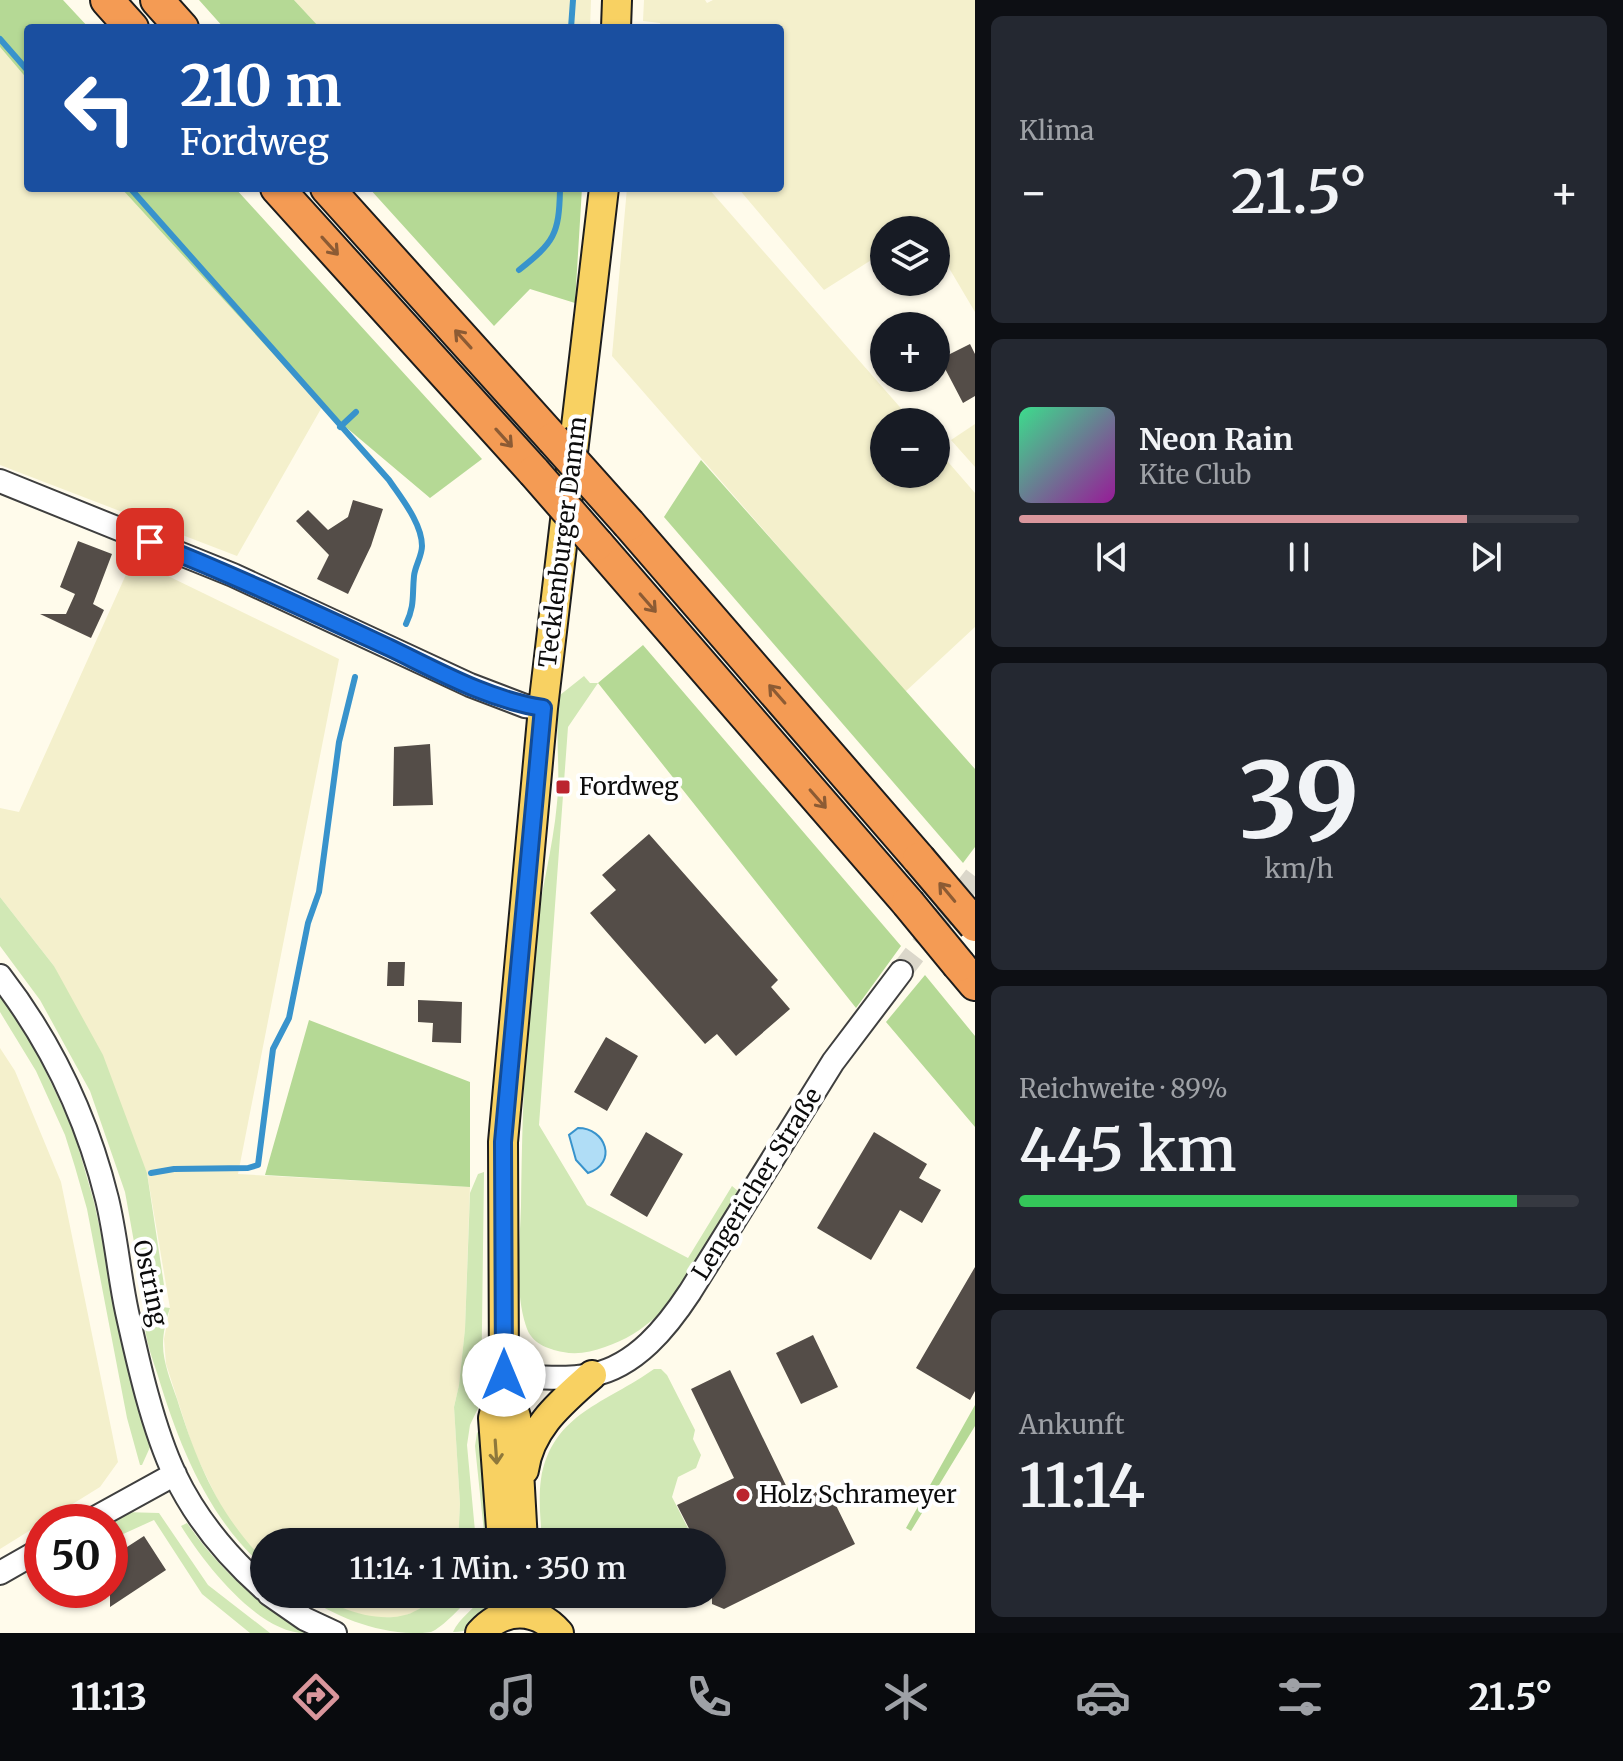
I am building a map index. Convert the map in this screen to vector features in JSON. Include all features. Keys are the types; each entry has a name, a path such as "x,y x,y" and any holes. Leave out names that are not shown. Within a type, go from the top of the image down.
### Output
{"highway":[{"path":"107,0 128,24"},
{"path":"157,0 178,24"},
{"path":"281,192 534,472 967,974"},
{"path":"331,192 629,524 975,925"}],"main road":[{"path":"616,24 617,0"},
{"name":"Tecklenburger Damm","path":"501,1528 493,1418 504,1375 503,1142 543,708 604,192"},
{"name":"Tecklenburger Damm","path":"504,1375 516,1417 522,1528"},
{"name":"Lengericher Straße","path":"520,1498 525,1463 536,1434 556,1407 592,1375"},
{"path":"495,1614 542,1614"}],"street":[{"path":"0,481 233,575 470,685 525,706 543,708"},
{"name":"Lengericher Straße","path":"504,1375 592,1375 633,1355 651,1342 671,1320 833,1062 901,972"},
{"name":"Ostring","path":"0,976 43,1041 70,1090 91,1144 107,1199 127,1312 156,1424 175,1474 223,1549 250,1575"},
{"path":"121,1504 175,1474"},
{"path":"0,1573 24,1559"},
{"path":"289,1608 335,1633"}],"shaded area":[{"path":"294,0 591,0 590,24 316,24"},
{"path":"644,0 705,0 707,3 713,0 975,0 975,312 950,270 950,216 870,216 870,261 824,290 741,192 784,192 784,24 643,21"},
{"path":"0,47 24,75 24,192 125,192 322,407 237,556 0,465"},
{"path":"627,192 712,192 870,373 870,392 887,392 901,408 870,408 870,488 950,488 950,464 975,493 975,627 905,692 612,356"},
{"path":"975,424 975,467 951,440"},
{"path":"133,559 339,659 238,1174 470,1187 465,1329 454,1407 459,1528 250,1528 250,1546 225,1515 194,1451 166,1364 164,1339 170,1308 147,1173 54,966 0,897 0,808 19,812"},
{"path":"0,1048 15,1071 61,1182 118,1462 100,1487 73,1504 24,1504 24,1534 0,1549"},
{"path":"342,1608 421,1608 400,1617 373,1618"}],"green space":[{"path":"0,0 63,0 85,24 24,24 24,75 0,47"},
{"path":"199,0 294,0 316,24 220,24"},
{"path":"125,192 239,192 482,459 430,498 322,407"},
{"path":"373,192 582,192 575,303 530,289 494,326"},
{"path":"701,460 975,769 975,847 963,863 664,517"},
{"path":"643,645 901,946 856,1008 598,683"},
{"path":"584,676 590,683 598,683 568,727 539,1125 587,1205 688,1258 732,1186 738,1191 685,1283 651,1322 600,1349 574,1353 546,1347 528,1332 522,1312 519,1266 529,1006 537,923 557,803 558,709 560,695"},
{"path":"0,897 54,966 103,1055 147,1173 164,1285 143,1292 125,1192 90,1091 40,1000 0,946"},
{"path":"925,975 975,1036 975,1127 886,1022"},
{"path":"0,995 34,1047 73,1129 94,1202 132,1376 151,1445 142,1465 127,1418 87,1209 75,1167 65,1135 36,1071 0,1012"},
{"path":"309,1020 470,1082 470,1187 265,1175"},
{"path":"484,1172 481,1402 470,1425 467,1445 475,1528 459,1528 454,1407 465,1329 470,1193 478,1174"},
{"path":"162,1307 170,1308 163,1340 166,1365 201,1465 221,1505 250,1544 250,1554 211,1503 186,1454 150,1352 145,1328 150,1315"},
{"path":"654,1369 661,1369 695,1430 693,1439 701,1455 696,1468 678,1477 672,1497 688,1528 541,1528 541,1479 547,1457 557,1439 584,1412"},
{"path":"975,1405 975,1426 911,1531 906,1528"},
{"path":"481,1428 492,1528 484,1528 475,1446"},
{"path":"128,1512 159,1513 208,1585 270,1633 250,1633 202,1594 154,1520 128,1532"},
{"path":"187,1523 212,1555 250,1592 250,1608 269,1608 305,1633 287,1630 251,1609 234,1593 218,1576 181,1526"},
{"path":"343,1608 367,1615 392,1617 420,1608 459,1608 436,1630 413,1633 383,1630 327,1609"},
{"path":"473,1608 491,1608 475,1626 453,1632"}],"water":[{"path":"578,1128 596,1134 605,1147 603,1162 588,1173 576,1160 569,1135"}],"building":[{"path":"970,344 975,354 975,396 963,403 950,378 950,354"},
{"path":"353,500 383,509 371,546 348,594 317,579 329,555 296,521 308,510 328,530 348,517"},
{"path":"78,541 112,554 93,604 104,610 91,638 40,614 66,614 75,594 60,587"},
{"path":"430,744 433,805 393,806 394,747"},
{"path":"649,834 778,980 771,987 790,1009 736,1056 717,1034 705,1044 590,913 616,890 602,875"},
{"path":"388,962 405,962 404,986 387,986"},
{"path":"418,1000 462,1002 461,1043 432,1042 433,1023 418,1022"},
{"path":"606,1037 638,1056 607,1111 574,1092"},
{"path":"646,1132 683,1154 647,1217 610,1195"},
{"path":"874,1132 927,1164 919,1178 941,1190 922,1223 900,1210 871,1260 817,1228"},
{"path":"975,1267 975,1391 970,1400 916,1368"},
{"path":"813,1335 838,1387 801,1404 776,1353"},
{"name":"Holz Schrameyer","path":"730,1370 794,1502 827,1487 855,1544 724,1609 722,1608 726,1608 726,1528 689,1528 677,1505 734,1478 691,1389"},
{"path":"144,1536 166,1570 128,1595 128,1546"}],"waterway":[{"path":"571,24 573,0"},
{"path":"0,39 24,66"},
{"path":"134,192 389,480 405,503 419,529 422,546 406,624"},
{"path":"519,270 540,252 552,236 558,218 560,192"},
{"path":"340,427 356,412"},
{"path":"151,1173 258,1165 273,1049 289,1018 308,923 319,892 339,742 355,677"}],"tunnel":[{"path":"901,972 975,876"}],"place":[{"name":"Fordweg","path":"563,787"},
{"name":"Holz Schrameyer","path":"743,1495"}],"route":[{"path":"150,542 233,575 470,685 525,706 543,708 503,1142 504,1375"}]}
